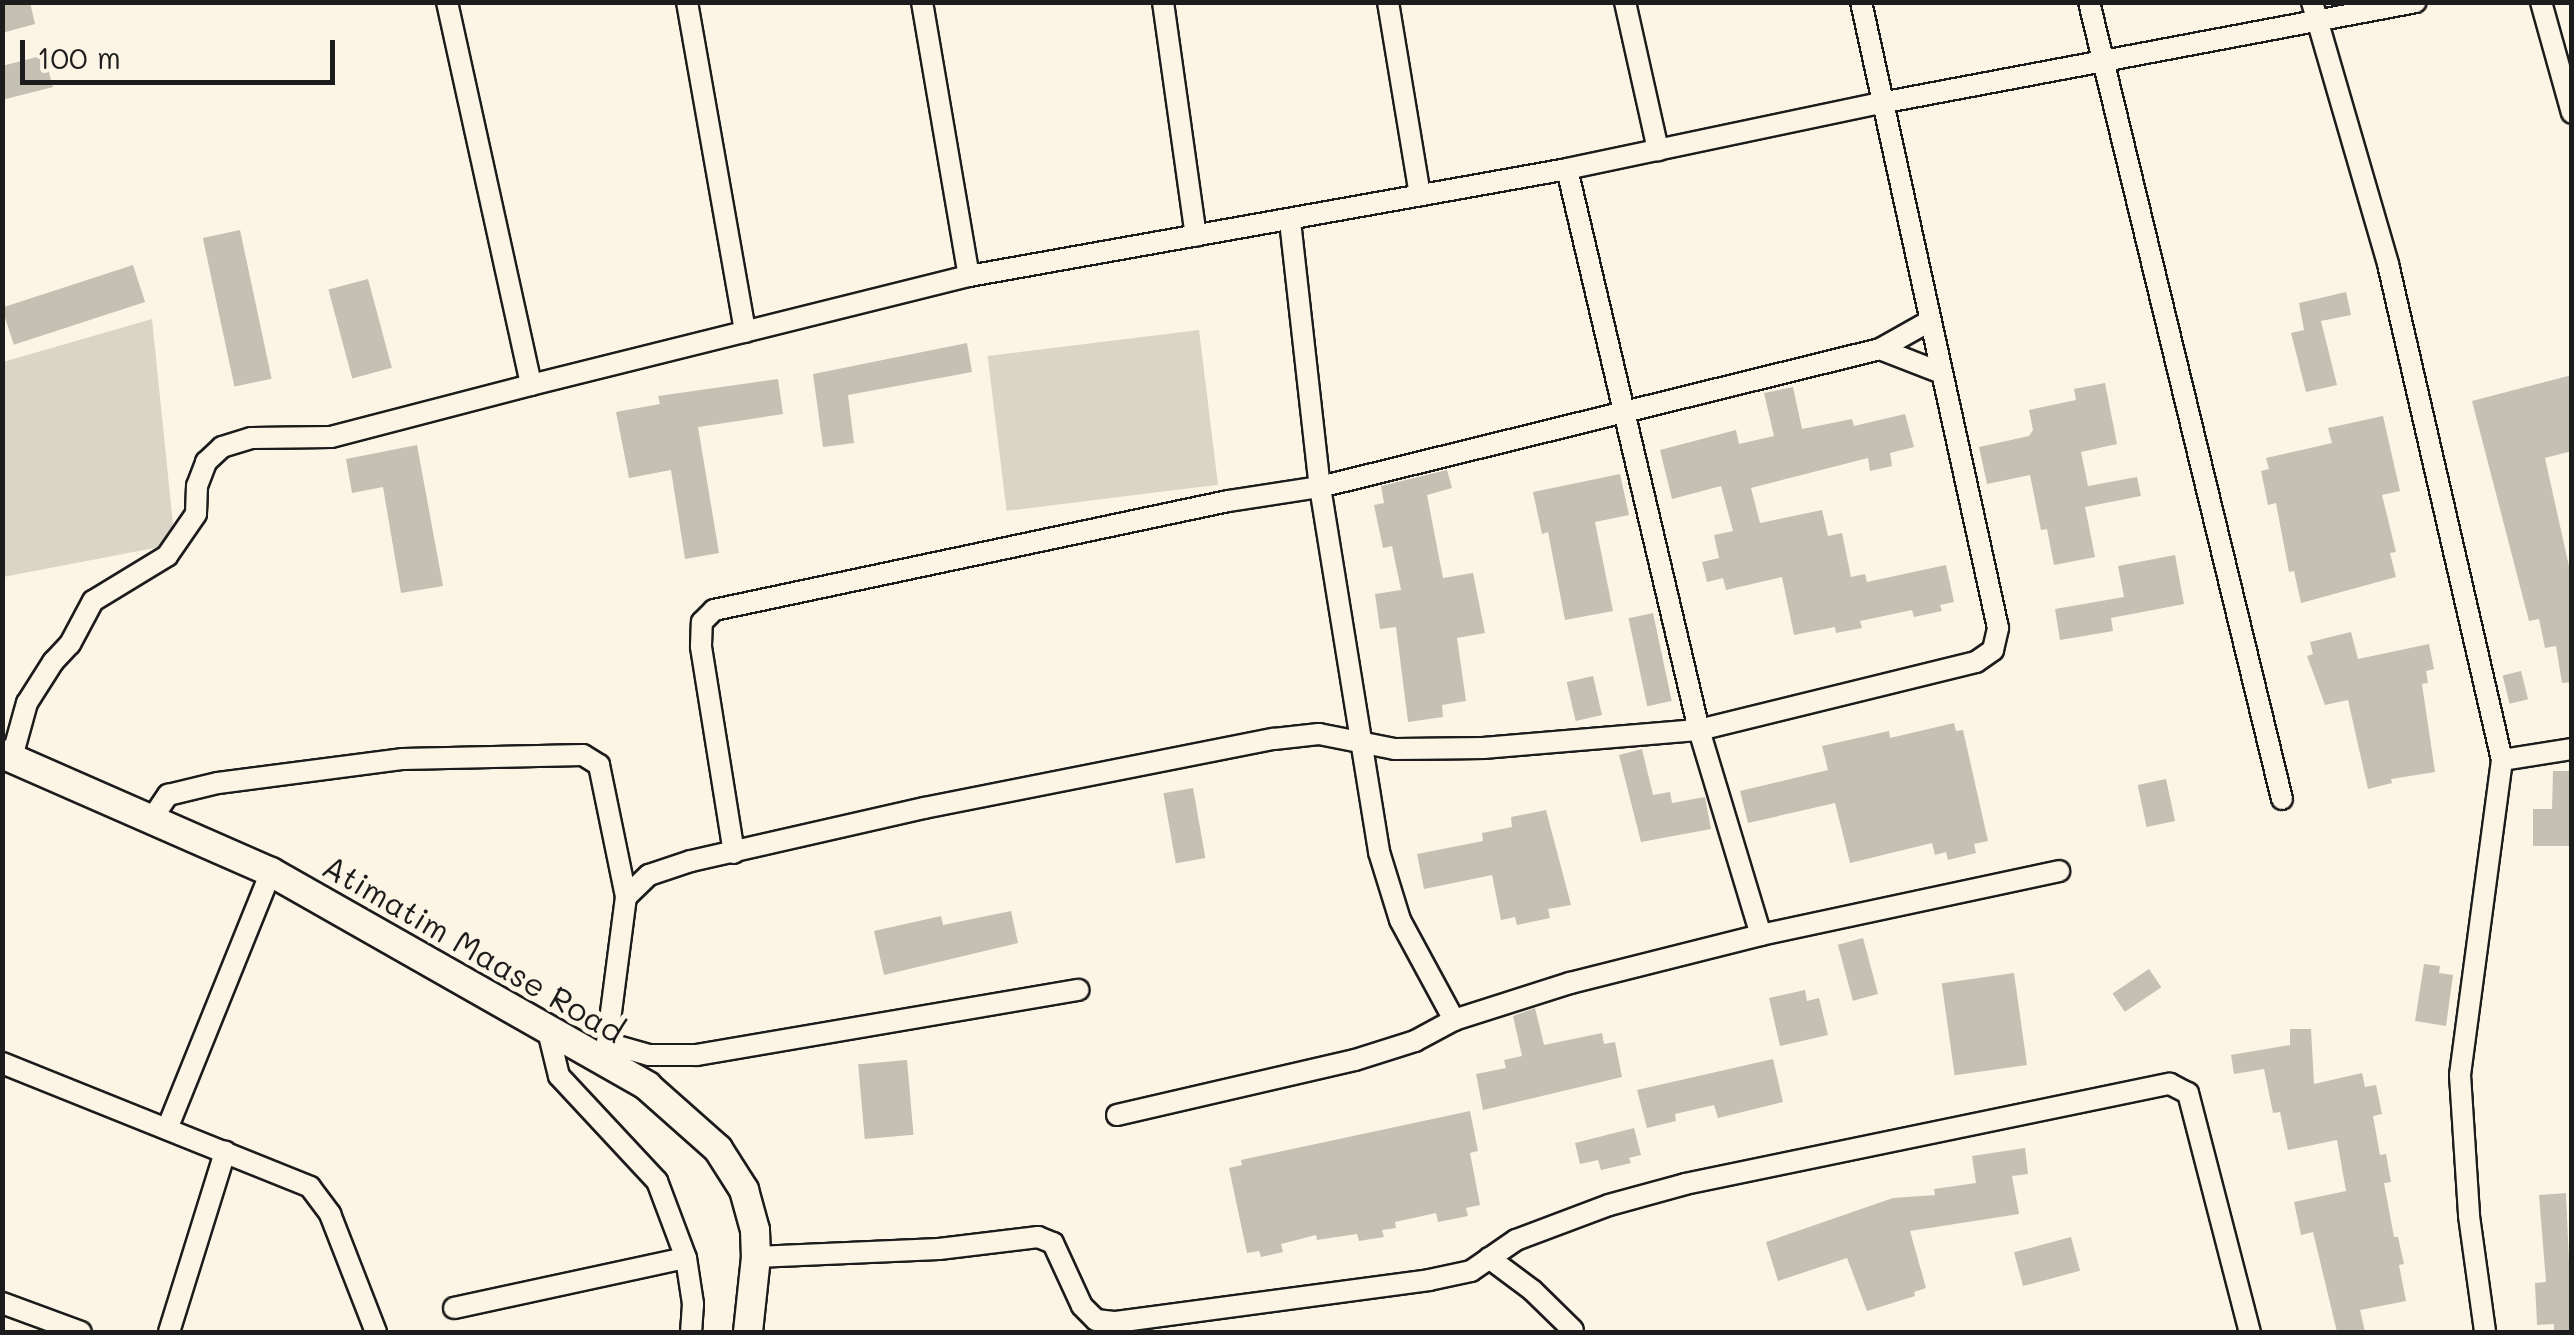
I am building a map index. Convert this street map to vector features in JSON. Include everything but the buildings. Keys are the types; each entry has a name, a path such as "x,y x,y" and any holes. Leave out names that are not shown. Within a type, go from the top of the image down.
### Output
{"main road":[{"name":"Atimatim Maase Road","path":"7,755 270,872 548,1031 609,1055 718,1149 744,1190 755,1230 756,1257 748,1332"}],"street":[{"path":"447,2 531,385"},
{"path":"686,2 746,332"},
{"path":"922,2 969,276"},
{"path":"1163,2 1196,236"},
{"path":"1388,2 1420,194"},
{"path":"1625,2 1658,150"},
{"path":"626,898 648,875 734,853 924,808 1274,739 1336,735 1360,745 1484,748 1700,730 1976,662 1993,650 1998,628 1861,2"},
{"path":"2089,2 2282,799"},
{"path":"7,755 28,703 53,662 70,644 93,601 126,578 154,568 178,544 196,514 197,486 206,462 222,447 252,438 330,437 969,276 1567,169 2102,63 2313,12 2416,2"},
{"path":"2541,2 2572,113"},
{"path":"2313,12 2388,264 2502,760 2460,1074 2469,1216 2485,1332"},
{"path":"1567,169 1622,414 1700,730 1761,935"},
{"path":"1290,221 1320,487 1378,852 1392,900 1454,1020"},
{"path":"734,853 701,646 702,622 714,610 1228,501 1320,487 1880,349 1928,322"},
{"path":"1880,349 1939,372"},
{"path":"2502,760 2572,749"},
{"path":"153,817 168,795 218,783 402,759 583,755 599,765 626,898 609,1055 696,1054 1078,990"},
{"path":"167,1130 270,872"},
{"path":"1116,1115 1355,1060 1414,1041 1454,1020 1570,983 1761,935 2058,872"},
{"path":"548,1031 559,1076 658,1181 686,1258 693,1304 691,1332"},
{"path":"2,1063 274,1170 320,1195 356,1274 376,1332"},
{"path":"756,1257 939,1248 1038,1237 1053,1243 1082,1306 1096,1320 1116,1322 1429,1280 1471,1270 1516,1240 1609,1205 1685,1184 2170,1084 2188,1092 2250,1332"},
{"path":"169,1332 225,1152"},
{"path":"454,1308 686,1258"},
{"path":"1489,1258 1573,1330"},
{"path":"2,1303 80,1332"}],"shaded area":[{"path":"152,319 175,544 3,577 3,362"},
{"path":"1199,330 1218,485 1007,511 988,356"}]}
